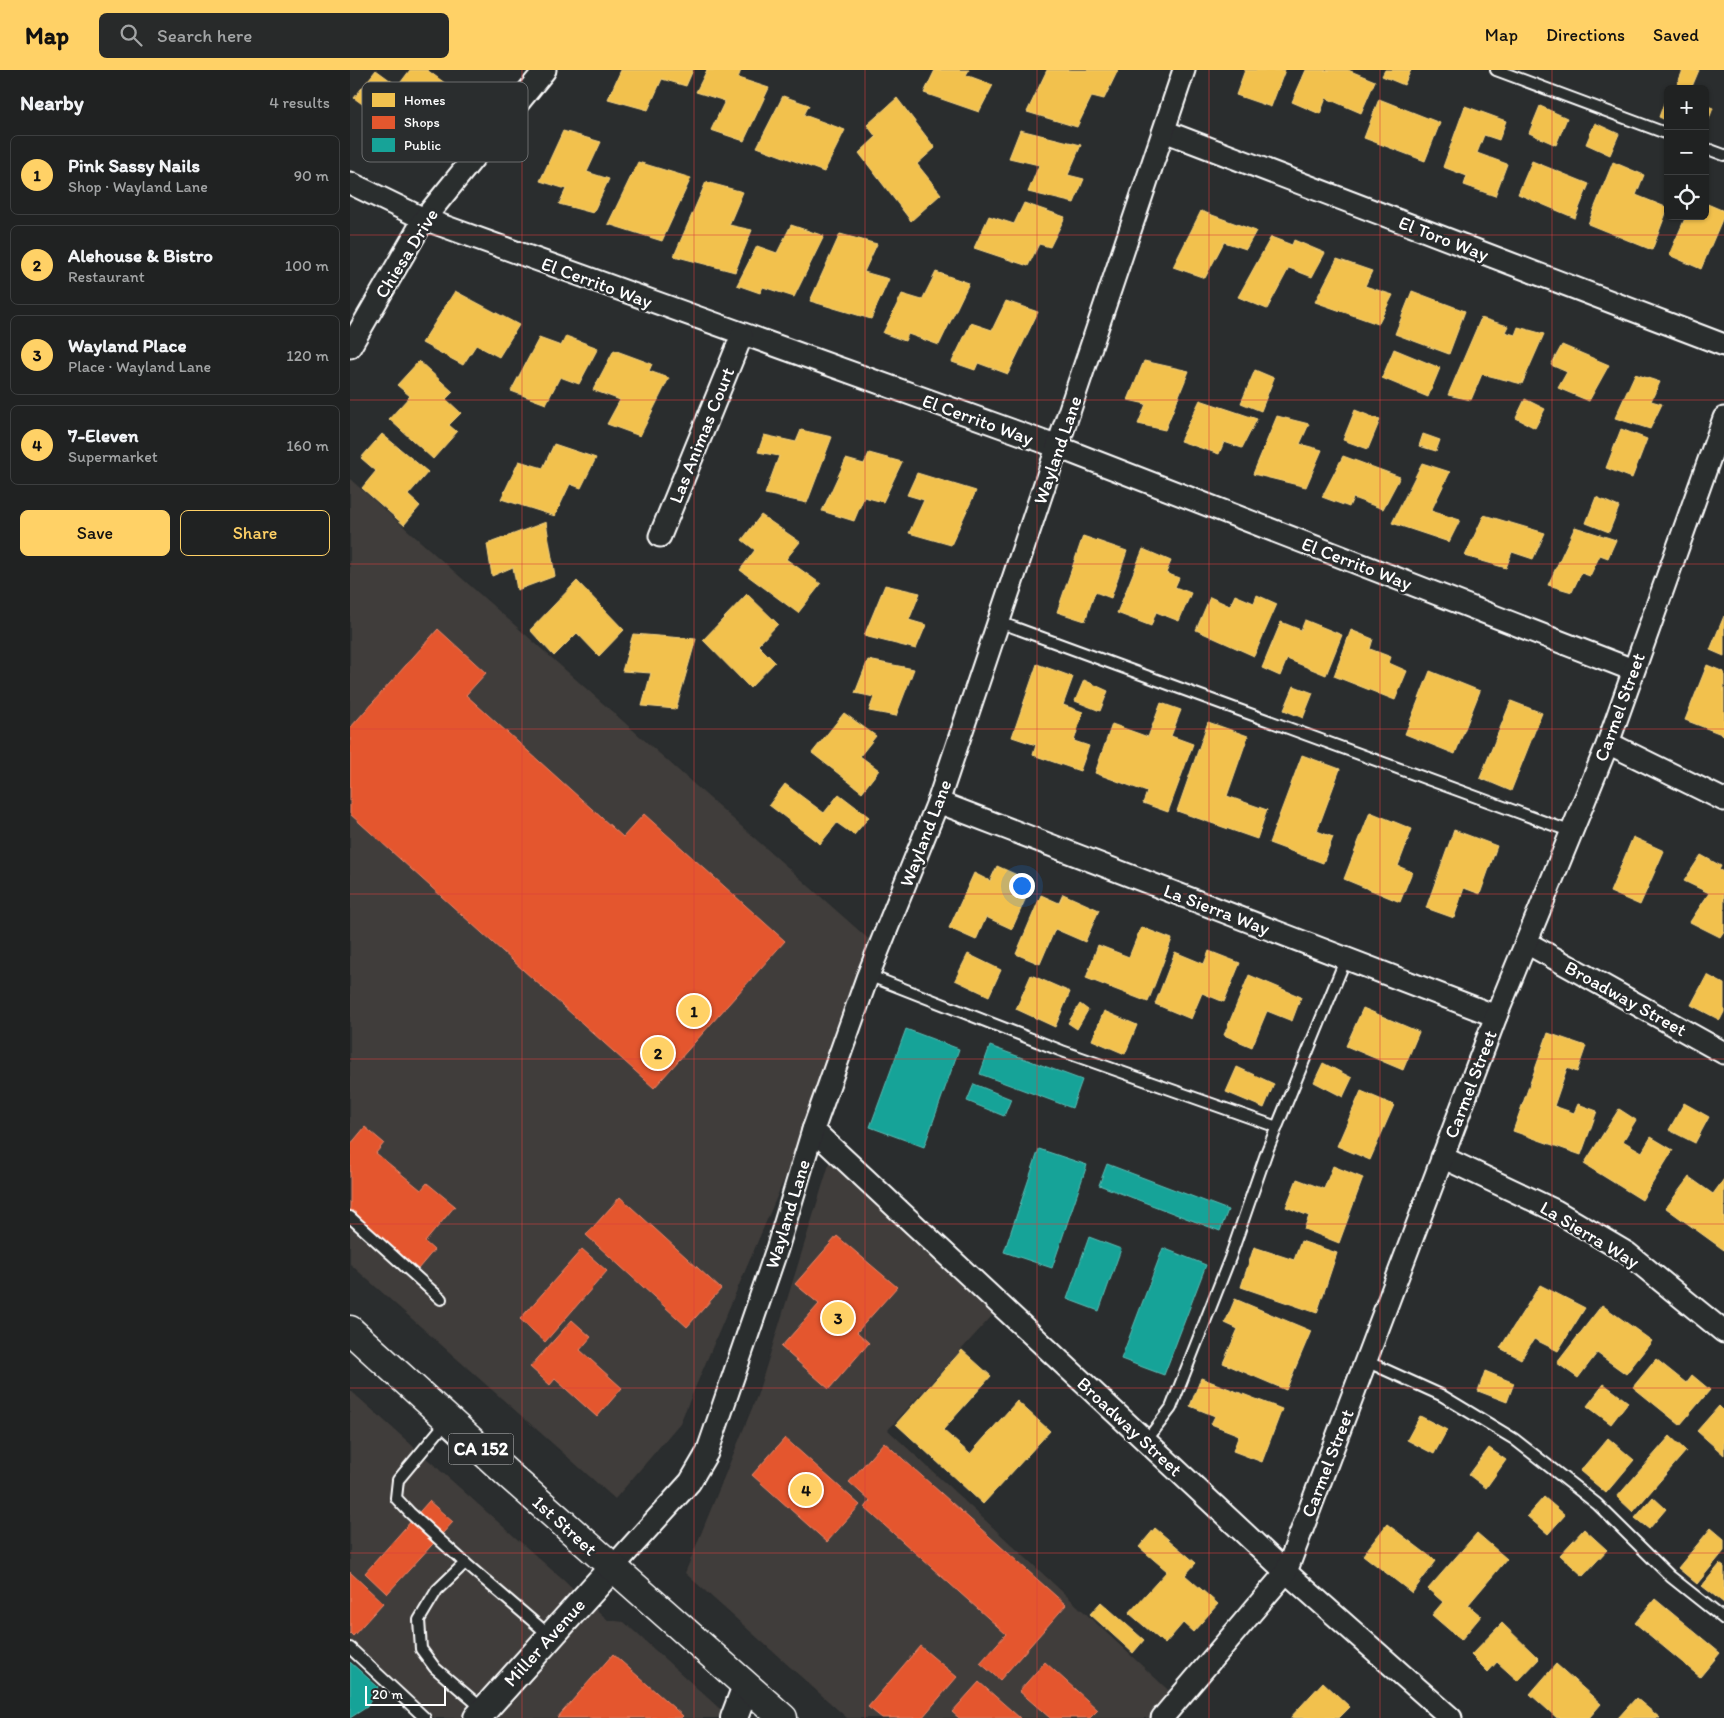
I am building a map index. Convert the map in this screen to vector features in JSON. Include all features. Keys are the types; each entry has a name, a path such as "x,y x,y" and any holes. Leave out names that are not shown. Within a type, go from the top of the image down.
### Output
{"main road":[{"name":"1st Street","path":"350,1330 612,1567 783,1718"}],"street":[{"name":"Chiesa Drive","path":"528,91 545,70"},
{"name":"Wayland Lane","path":"612,1567 690,1482 707,1453 778,1249 813,1130 868,975 938,802 1184,70"},
{"name":"El Toro Way","path":"1164,130 1724,345"},
{"name":"Chiesa Drive","path":"350,347 424,219 470,162"},
{"name":"El Cerrito Way","path":"350,184 424,219 742,335 1058,447 1633,670"},
{"name":"Las Animas Court","path":"660,536 742,335"},
{"name":"Carmel Street","path":"1162,1718 1286,1572 1496,1016 1608,743 1724,418"},
{"path":"1608,743 1724,800"},
{"name":"La Sierra Way","path":"938,802 1496,1016"},
{"name":"Broadway Street","path":"1527,943 1724,1052"},
{"name":"Broadway Street","path":"813,1130 1286,1572 1451,1718"},
{"name":"La Sierra Way","path":"1442,1157 1556,1211 1626,1253 1724,1332"},
{"name":"Miller Avenue","path":"480,1714 612,1567"},
{"path":"734,1718 746,1686"}],"lane":[{"path":"1496,70 1664,133"},
{"path":"1709,149 1724,155"},
{"path":"999,622 1572,832"},
{"path":"1146,1441 1171,1408 1230,1258 1277,1127 1346,958"},
{"path":"868,975 1062,1051 1277,1127"},
{"path":"350,1216 442,1299"},
{"path":"1366,1361 1441,1395 1514,1439 1597,1504 1671,1578 1724,1619"},
{"path":"449,1420 398,1480 396,1498 465,1563 549,1635"},
{"path":"465,1563 437,1590 419,1620 420,1649 435,1668 480,1714"},
{"path":"350,1648 425,1718"}],"shaded area":[{"path":"350,479 882,951 680,1423 615,1499 350,1264"},
{"path":"831,1158 1001,1306 888,1430 1179,1700 1164,1718 847,1718 685,1573 757,1396"},
{"path":"350,1390 608,1620 624,1622 730,1718 434,1718 350,1642"}],"building: Homes":[{"path":"376,70 392,82 367,82"},
{"path":"410,70 427,70 443,82 401,82"},
{"path":"621,70 693,70 686,86 662,79 648,110 608,99"},
{"path":"707,70 741,70 738,78 769,88 744,141 711,130 725,101 696,92"},
{"path":"935,70 969,70 966,75 993,85 979,112 924,93"},
{"path":"1047,70 1118,70 1104,99 1092,96 1077,127 1027,112"},
{"path":"1245,70 1285,70 1271,107 1236,95"},
{"path":"1306,70 1348,70 1375,81 1361,113 1326,98 1320,114 1292,102"},
{"path":"1385,70 1411,70 1404,85 1382,76"},
{"path":"1683,70 1699,70 1693,85 1677,85"},
{"path":"362,88 362,104 354,98"},
{"path":"783,96 809,105 804,115 845,130 824,172 757,147"},
{"path":"897,98 935,148 917,164 941,194 911,221 859,153 876,137 867,125"},
{"path":"1379,99 1440,123 1425,161 1364,138"},
{"path":"1664,103 1664,119 1659,117"},
{"path":"1465,106 1506,121 1499,140 1484,135 1477,153 1507,164 1495,196 1464,185 1467,176 1443,167"},
{"path":"1540,106 1567,118 1556,145 1529,133"},
{"path":"1709,106 1713,108 1709,119"},
{"path":"1595,123 1619,134 1610,155 1586,144"},
{"path":"1020,130 1081,145 1068,175 1084,179 1074,203 1028,192 1039,165 1009,158"},
{"path":"563,131 601,142 587,172 609,179 593,213 559,204 566,189 540,181"},
{"path":"1532,161 1589,184 1575,218 1518,194"},
{"path":"638,162 691,178 662,241 608,224"},
{"path":"1613,162 1644,175 1636,195 1664,206 1664,218 1652,250 1588,224"},
{"path":"706,182 743,192 729,225 752,230 735,272 674,256"},
{"path":"1024,203 1065,217 1050,247 1039,244 1028,266 974,248 989,216 1014,224"},
{"path":"1709,205 1724,211 1701,269 1669,255 1684,220 1709,220"},
{"path":"1201,211 1256,231 1246,249 1224,242 1205,278 1173,267"},
{"path":"791,225 824,236 794,297 763,287 760,293 737,285 757,246 777,253"},
{"path":"840,234 877,244 864,272 889,279 871,319 810,301"},
{"path":"1271,237 1292,245 1294,240 1325,253 1312,277 1289,268 1267,309 1238,297"},
{"path":"1337,259 1372,271 1365,286 1393,295 1378,324 1315,302"},
{"path":"936,272 969,283 939,345 908,334 905,341 883,333 902,294 922,300"},
{"path":"455,291 519,325 499,357 476,345 463,365 422,343"},
{"path":"1412,291 1465,311 1449,354 1395,334"},
{"path":"1006,301 1038,312 1008,374 978,363 975,370 952,362 971,323 992,330"},
{"path":"1481,318 1508,326 1505,332 1515,335 1518,327 1544,334 1522,384 1482,374 1471,400 1448,395"},
{"path":"566,336 598,348 579,384 560,377 546,404 511,391 539,338 561,346"},
{"path":"1562,345 1609,365 1589,401 1558,388 1567,372 1551,365"},
{"path":"1394,349 1440,368 1428,397 1382,378"},
{"path":"614,350 652,364 649,371 669,378 640,436 607,424 620,400 593,390"},
{"path":"419,361 453,392 446,399 461,413 449,425 457,432 433,459 389,419 410,396 397,385"},
{"path":"1144,361 1189,371 1165,430 1138,424 1146,404 1128,400"},
{"path":"1255,370 1274,378 1261,411 1241,403"},
{"path":"1635,374 1660,382 1651,401 1662,404 1650,429 1615,418"},
{"path":"1525,399 1545,409 1535,428 1516,418"},
{"path":"1200,400 1257,419 1242,448 1224,442 1219,454 1180,441"},
{"path":"1355,410 1380,420 1368,449 1343,440"},
{"path":"1277,416 1309,424 1300,444 1322,450 1306,487 1253,474"},
{"path":"1621,429 1647,439 1632,478 1606,468"},
{"path":"801,430 832,437 807,503 765,494 779,456 758,452 764,435 796,442"},
{"path":"382,434 428,472 408,495 420,506 404,525 362,488 376,471 361,458"},
{"path":"1423,434 1440,440 1436,451 1419,446"},
{"path":"554,444 596,458 581,488 570,484 555,516 501,499 519,461 543,468"},
{"path":"869,453 902,462 883,502 864,497 854,521 822,511 846,459 864,464"},
{"path":"1343,456 1400,477 1383,509 1353,498 1349,507 1322,497"},
{"path":"1422,463 1450,472 1431,511 1460,520 1449,542 1392,523"},
{"path":"917,473 976,491 951,545 909,533 924,500 907,495"},
{"path":"1596,497 1619,507 1609,532 1586,523"},
{"path":"761,515 800,542 786,559 821,584 798,613 740,570 755,550 742,540"},
{"path":"1484,515 1545,533 1533,559 1512,552 1506,568 1465,556"},
{"path":"546,522 555,576 517,590 513,567 492,576 487,544"},
{"path":"1575,527 1616,540 1608,558 1600,555 1590,576 1581,573 1572,592 1548,585"},
{"path":"1083,536 1127,551 1111,598 1095,592 1085,621 1057,612"},
{"path":"1143,549 1171,561 1166,573 1179,578 1175,587 1191,593 1179,621 1156,612 1151,626 1117,613"},
{"path":"577,581 624,630 599,656 577,633 554,656 530,630"},
{"path":"885,585 920,593 909,620 926,625 916,649 864,636"},
{"path":"747,594 778,624 758,645 775,662 750,688 703,640"},
{"path":"1235,595 1254,603 1257,595 1277,604 1254,656 1196,630 1210,597 1230,606"},
{"path":"1724,616 1724,656 1710,650"},
{"path":"1305,620 1342,635 1326,675 1287,659 1280,676 1262,668 1281,622 1301,630"},
{"path":"1351,630 1373,639 1370,649 1391,657 1389,663 1407,671 1395,700 1334,676"},
{"path":"633,634 696,639 676,709 642,706 651,673 622,671"},
{"path":"868,660 914,669 896,716 869,711 874,697 855,693"},
{"path":"1037,664 1073,677 1063,705 1083,712 1074,741 1089,746 1080,771 1033,755 1036,745 1012,737"},
{"path":"1707,665 1724,672 1724,735 1685,720"},
{"path":"1430,671 1480,691 1455,754 1405,734"},
{"path":"1084,680 1108,691 1100,711 1075,701"},
{"path":"1294,686 1313,693 1303,718 1284,710"},
{"path":"1511,701 1542,713 1511,791 1480,778"},
{"path":"1161,703 1181,710 1171,736 1193,744 1168,812 1143,803 1147,792 1095,773 1112,724 1148,737"},
{"path":"844,713 876,736 860,756 879,770 862,792 812,753"},
{"path":"1208,722 1248,736 1227,796 1267,810 1257,839 1177,811"},
{"path":"1302,755 1340,769 1317,831 1333,837 1323,863 1269,843"},
{"path":"785,784 824,813 839,794 869,817 854,835 837,823 820,844 769,805"},
{"path":"1370,812 1412,829 1398,866 1412,872 1400,902 1344,879"},
{"path":"1454,830 1497,846 1480,894 1464,888 1454,918 1426,908"},
{"path":"1633,837 1664,851 1640,905 1610,892"},
{"path":"1701,855 1721,866 1719,870 1724,872 1724,931 1720,937 1690,922 1709,893 1684,881"},
{"path":"997,866 1033,882 1012,929 986,917 976,940 949,928 974,873 990,881"},
{"path":"1063,894 1099,910 1085,942 1055,929 1040,964 1016,954 1041,895 1059,903"},
{"path":"1141,927 1172,939 1148,1002 1086,978 1098,945 1129,957"},
{"path":"1209,951 1240,963 1224,1002 1202,993 1191,1019 1155,1004 1175,952 1204,964"},
{"path":"968,954 1001,970 989,996 955,980"},
{"path":"1031,975 1070,992 1055,1027 1016,1009"},
{"path":"1249,975 1301,997 1292,1021 1267,1011 1252,1047 1224,1035"},
{"path":"1707,975 1724,984 1724,1012 1720,1020 1691,1005"},
{"path":"1080,1004 1088,1010 1077,1029 1068,1023"},
{"path":"1363,1008 1419,1032 1403,1070 1346,1046"},
{"path":"1104,1011 1137,1025 1125,1054 1092,1040"},
{"path":"1548,1033 1586,1046 1577,1072 1567,1068 1554,1106 1574,1113 1578,1104 1597,1111 1581,1155 1513,1131"},
{"path":"1323,1063 1352,1078 1343,1097 1314,1082"},
{"path":"1237,1067 1274,1084 1264,1108 1226,1092"},
{"path":"1361,1091 1394,1105 1370,1160 1337,1146"},
{"path":"1684,1103 1709,1117 1695,1143 1669,1130"},
{"path":"1619,1109 1636,1120 1623,1141 1642,1152 1651,1137 1673,1150 1642,1200 1584,1164"},
{"path":"1333,1166 1363,1178 1339,1243 1304,1229 1309,1216 1286,1207 1297,1179 1324,1189"},
{"path":"1689,1177 1713,1194 1724,1179 1724,1250 1666,1208"},
{"path":"1301,1241 1337,1253 1317,1313 1241,1287 1254,1247 1294,1260"},
{"path":"1540,1285 1585,1308 1558,1351 1534,1339 1521,1359 1500,1348"},
{"path":"1235,1299 1311,1331 1286,1390 1223,1363 1238,1329 1225,1323"},
{"path":"1602,1305 1652,1341 1626,1374 1597,1353 1578,1378 1557,1363"},
{"path":"962,1350 991,1376 943,1430 970,1454 1017,1401 1050,1431 983,1504 896,1424"},
{"path":"1656,1359 1686,1383 1692,1375 1710,1390 1680,1425 1633,1387"},
{"path":"1485,1371 1514,1383 1507,1402 1478,1391"},
{"path":"1201,1378 1282,1409 1262,1462 1233,1451 1239,1435 1211,1424 1215,1416 1190,1406"},
{"path":"1604,1384 1628,1402 1611,1424 1587,1406"},
{"path":"1719,1406 1724,1411 1724,1455 1697,1431"},
{"path":"1420,1416 1447,1430 1434,1454 1407,1440"},
{"path":"1670,1436 1686,1451 1633,1512 1617,1497"},
{"path":"1608,1438 1634,1460 1606,1493 1580,1471"},
{"path":"1489,1448 1506,1460 1486,1488 1469,1475"},
{"path":"1544,1497 1565,1515 1548,1534 1527,1516"},
{"path":"1653,1497 1666,1509 1649,1529 1635,1518"},
{"path":"1387,1524 1436,1561 1412,1593 1363,1555"},
{"path":"1155,1528 1196,1563 1185,1575 1218,1604 1193,1632 1183,1623 1165,1644 1129,1613 1167,1571 1139,1547"},
{"path":"1711,1528 1724,1539 1724,1551 1697,1584 1678,1568"},
{"path":"1584,1529 1607,1550 1583,1576 1560,1555"},
{"path":"1477,1533 1507,1559 1468,1605 1481,1616 1461,1640 1432,1615 1443,1602 1428,1589"},
{"path":"1720,1564 1724,1567 1724,1603 1702,1586"},
{"path":"1655,1599 1720,1653 1700,1677 1635,1623"},
{"path":"1101,1602 1144,1640 1133,1653 1090,1614"},
{"path":"1502,1623 1539,1659 1518,1681 1497,1662 1488,1672 1471,1655"},
{"path":"1556,1664 1601,1704 1589,1718 1557,1718 1530,1694"},
{"path":"1323,1682 1350,1707 1339,1718 1290,1718"},
{"path":"1636,1698 1660,1718 1618,1718"}],"building: Shops":[{"path":"438,629 486,673 466,695 623,837 644,814 785,941 654,1088 350,814 350,728"},
{"path":"365,1127 384,1143 376,1153 421,1190 427,1183 455,1206 425,1242 434,1250 418,1269 350,1213 350,1145"},
{"path":"620,1197 721,1289 687,1327 586,1235"},
{"path":"837,1236 897,1287 857,1332 869,1343 829,1389 781,1347 819,1304 795,1284"},
{"path":"582,1249 607,1271 545,1342 520,1319"},
{"path":"572,1320 591,1337 580,1350 622,1388 597,1417 555,1379 550,1385 530,1367"},
{"path":"785,1438 860,1505 827,1542 752,1475"},
{"path":"884,1442 1066,1605 1000,1680 980,1663 1006,1634 865,1508 870,1501 849,1482"},
{"path":"429,1501 453,1522 387,1594 365,1573"},
{"path":"350,1572 383,1603 353,1636 350,1633"},
{"path":"920,1646 957,1677 922,1718 882,1718 868,1707"},
{"path":"613,1654 683,1716 681,1718 557,1718"},
{"path":"1045,1662 1098,1710 1090,1718 1050,1718 1019,1691"},
{"path":"979,1682 1020,1718 959,1718 952,1712"}],"building: Public":[{"path":"906,1029 959,1049 924,1147 870,1127"},
{"path":"990,1046 1082,1080 1072,1108 980,1074"},
{"path":"974,1084 1011,1099 1004,1116 967,1101"},
{"path":"1039,1149 1087,1165 1052,1268 1004,1252"},
{"path":"1107,1164 1228,1210 1220,1231 1099,1185"},
{"path":"1089,1237 1121,1249 1099,1311 1067,1299"},
{"path":"1163,1248 1206,1265 1164,1375 1121,1359"},
{"path":"350,1662 378,1687 367,1707 350,1718"}],"place":[{"name":"Pink Sassy Nails","path":"694,1011"},
{"name":"Alehouse & Bistro","path":"658,1053"},
{"name":"Wayland Place","path":"838,1318"},
{"name":"7-Eleven","path":"806,1490"}]}
